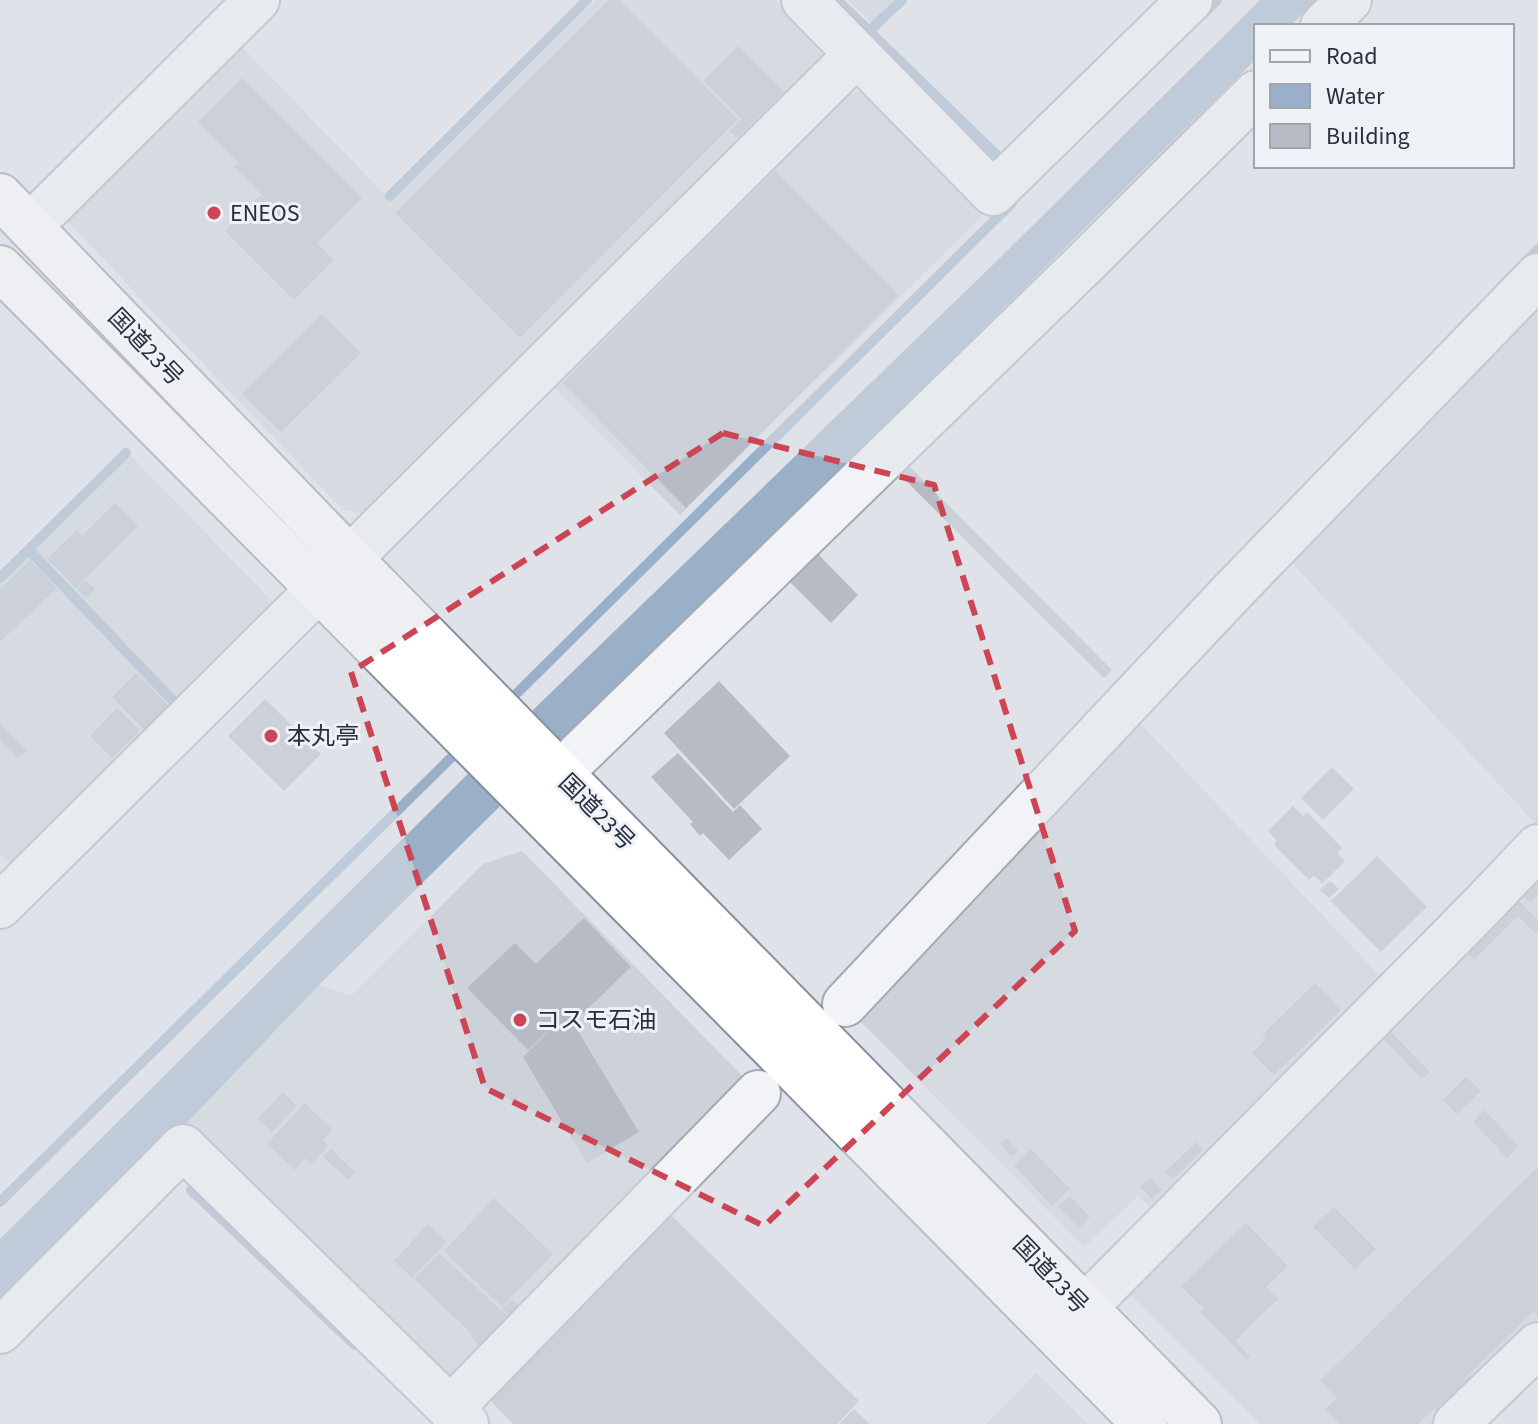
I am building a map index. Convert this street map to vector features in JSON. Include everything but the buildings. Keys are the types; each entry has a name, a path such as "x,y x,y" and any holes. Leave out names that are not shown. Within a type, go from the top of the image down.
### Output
{"highway":[{"name":"国道23号","path":"0,196 30,226 334,572 474,715 546,780 1199,1424"},
{"name":"国道23号","path":"0,268 334,572"},
{"name":"国道23号","path":"546,780 1145,1424"}],"street":[{"path":"30,226 257,0"},
{"path":"804,0 993,193 1190,0"},
{"path":"1325,24 1349,0"},
{"path":"0,906 857,54"},
{"path":"546,780 1074,274 1254,95"},
{"path":"845,1004 1231,593 1538,276"},
{"path":"1083,1309 1538,847"},
{"path":"0,1331 183,1147 458,1416 758,1093"},
{"path":"1456,1424 1538,1345"}],"highlighted area":[{"path":"723,433 934,485 1075,931 764,1226 485,1088 351,672"}],"shaded area":[{"path":"596,0 775,0 822,46 821,55 367,514 343,510 67,221 238,43 392,202"},
{"path":"847,0 895,0 871,22"},
{"path":"870,92 988,210 680,515 549,383 847,93"},
{"path":"1538,298 1538,822 1536,824 1289,560"},
{"path":"130,455 272,601 272,614 18,871 0,854 0,585"},
{"path":"1140,723 1381,977 1150,1207 1138,1196 1084,1247 852,1013"},
{"path":"522,851 751,1085 453,1383 182,1128 319,985 351,996 483,864"},
{"path":"1538,862 1538,1370 1483,1424 1260,1424 1122,1287"},
{"path":"1036,1373 1088,1424 986,1424"}],"water":[{"path":"1260,0 1316,0 1292,24 1254,24 1254,61 319,985 182,1128 0,1307 0,1239 498,744 1003,255"}],"waterway":[{"path":"390,196 587,0"},
{"path":"837,0 1006,164"},
{"path":"869,31 902,0"},
{"path":"1202,15 1217,0"},
{"path":"506,704 1012,203"},
{"path":"1525,263 1538,249"},
{"path":"0,578 126,453"},
{"path":"29,550 179,707"},
{"path":"0,1202 463,746"},
{"path":"191,1190 355,1345"}],"place":[{"name":"ENEOS","path":"214,213"},
{"name":"本丸亭","path":"271,736"},
{"name":"コスモ石油","path":"520,1020"}]}
